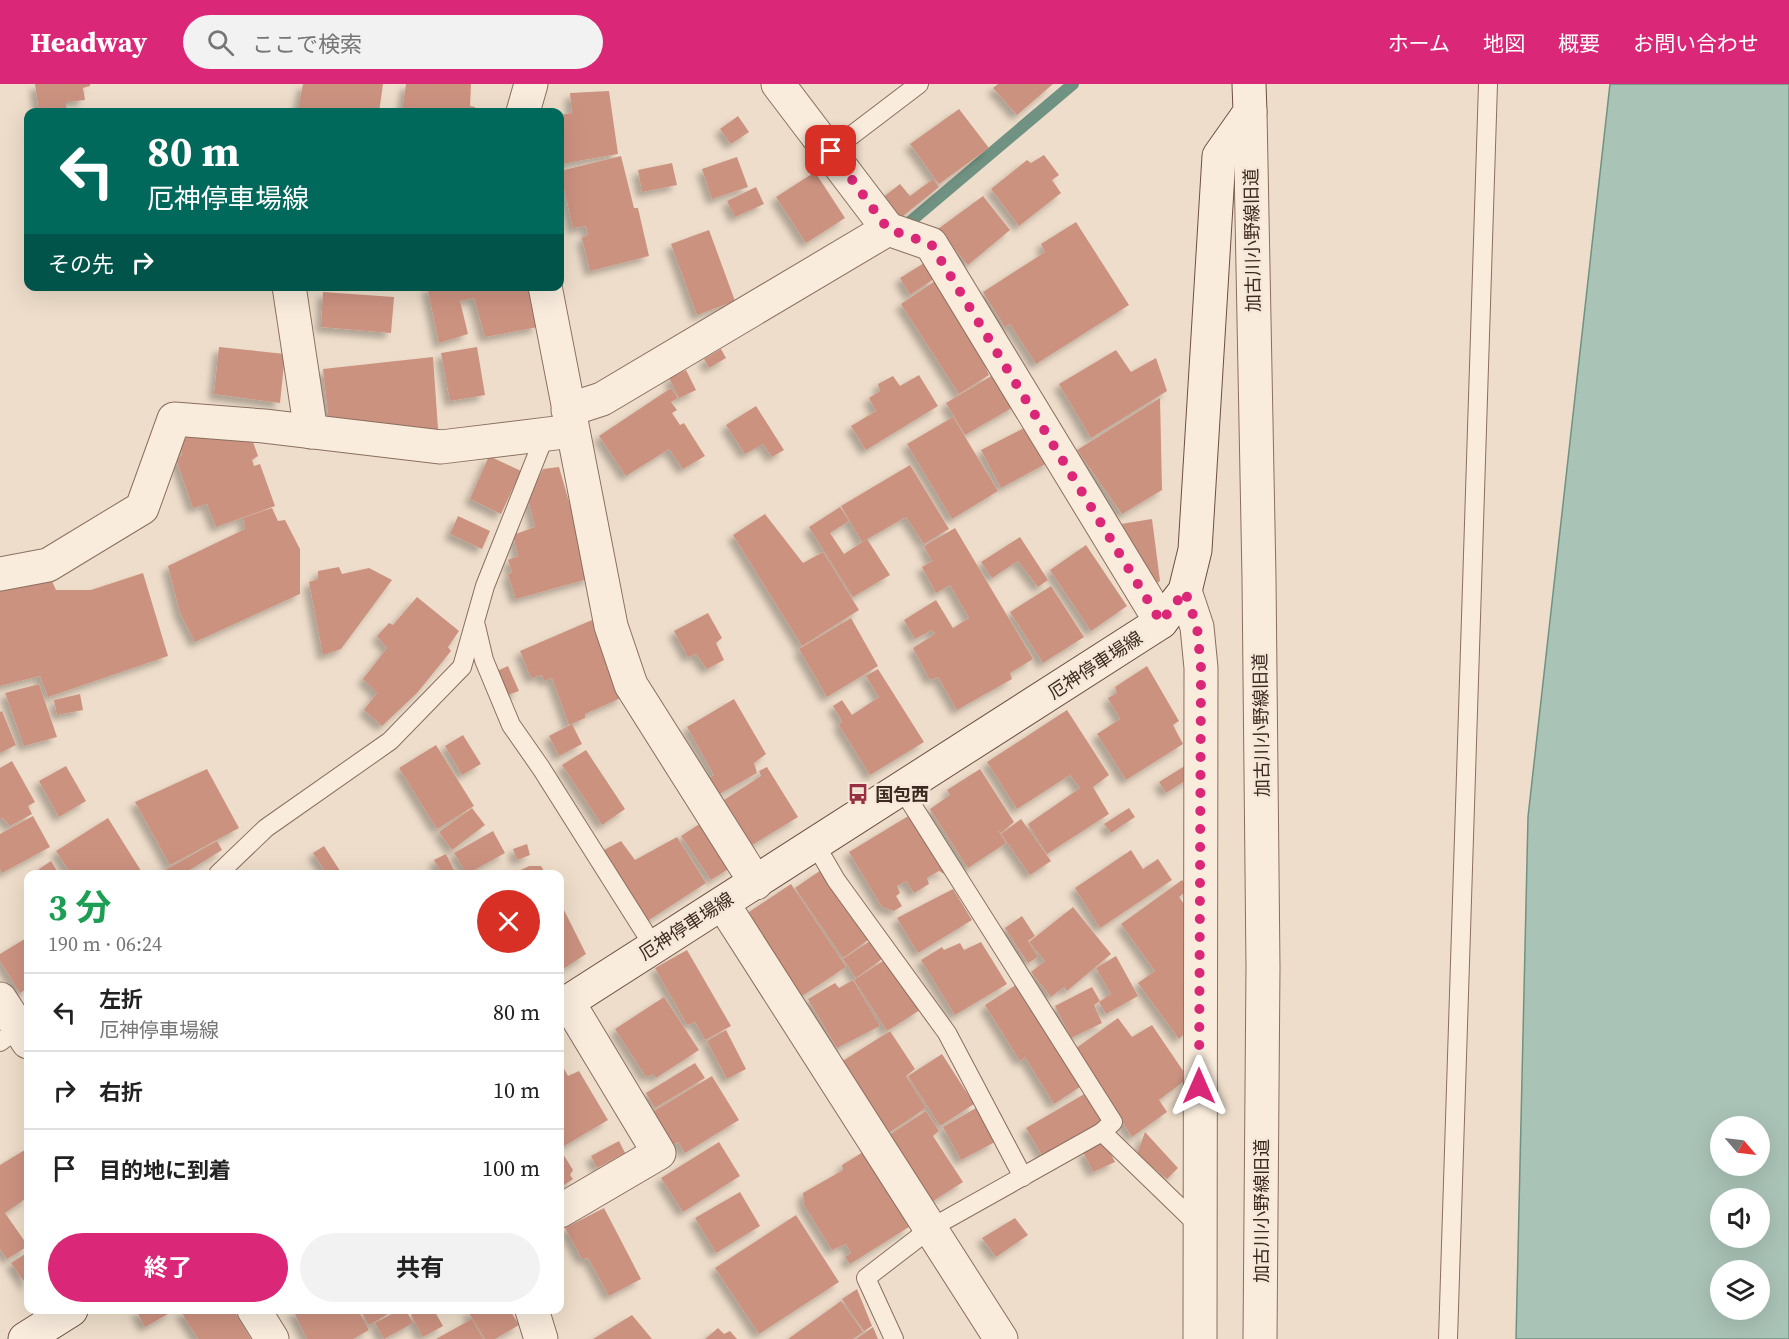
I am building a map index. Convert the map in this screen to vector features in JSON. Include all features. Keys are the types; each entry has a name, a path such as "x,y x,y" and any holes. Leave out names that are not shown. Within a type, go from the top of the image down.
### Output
{"street":[{"path":"524,108 531,84"},
{"path":"778,84 888,229 931,244 1161,622"},
{"name":"厄神停車場線","path":"564,1004 1161,622 1185,591 1195,550 1219,156 1249,98"},
{"name":"加古川小野線旧道","path":"1249,98 1260,578 1263,955 1260,1339"},
{"path":"0,574 48,565 142,508 174,419 441,447 562,426 602,399 888,229"},
{"path":"290,291 312,432"},
{"path":"546,291 562,426 611,626 631,685 756,883"},
{"path":"1185,591 1197,627 1201,668 1200,1339"},
{"path":"723,903 1001,1339"},
{"path":"0,999 19,1034"},
{"path":"564,1004 659,1153 564,1209"},
{"path":"25,1339 65,1314"},
{"path":"256,1314 272,1339"},
{"path":"533,1314 541,1339"}],"lane":[{"path":"831,151 919,84"},
{"path":"1448,1339 1488,84"},
{"path":"222,870 266,828 390,741 462,667 470,649 485,586 562,426"},
{"path":"475,622 484,660 511,725 541,768 654,947"},
{"path":"894,1339 866,1278 931,1228 1102,1132 1113,1122 902,789"},
{"path":"815,844 836,880 947,1033 1023,1177"},
{"path":"1102,1132 1199,1226"}],"shaded area":[{"path":"1610,84 1789,84 1789,1339 1516,1339 1528,817"}],"building":[{"path":"35,84 90,84 83,88 85,100 66,102 66,108 38,108"},
{"path":"303,84 383,84 380,108 298,108"},
{"path":"406,84 471,84 470,106 475,108 403,108"},
{"path":"998,84 1053,84 1017,115 993,88"},
{"path":"609,91 618,154 564,163 564,114 572,113 570,93"},
{"path":"959,109 989,148 939,184 910,144"},
{"path":"738,116 749,132 731,144 720,129"},
{"path":"1044,155 1059,175 1052,180 1061,193 1019,226 991,189 1027,160 1031,163"},
{"path":"621,156 634,208 638,208 649,256 590,271 582,238 588,235 586,226 573,228 564,189 564,170"},
{"path":"737,157 748,187 712,199 702,169"},
{"path":"672,163 677,185 642,192 638,170"},
{"path":"815,172 845,218 806,243 776,197"},
{"path":"933,179 939,187 893,224 877,202 900,184 910,196"},
{"path":"756,187 764,204 735,217 727,201"},
{"path":"983,196 1010,230 968,265 938,229"},
{"path":"1076,222 1129,305 1036,364 1010,324 1005,327 983,292 1045,252 1041,244"},
{"path":"709,230 735,301 697,315 671,244"},
{"path":"924,263 934,279 910,295 900,278"},
{"path":"941,277 994,360 985,366 989,375 959,394 901,304"},
{"path":"428,291 531,291 538,327 485,337 474,298 460,301 468,334 439,343"},
{"path":"323,292 394,297 391,333 321,327"},
{"path":"219,347 285,354 280,403 214,394"},
{"path":"477,347 485,395 450,401 441,353"},
{"path":"721,349 726,358 709,368 704,359"},
{"path":"1116,350 1131,372 1156,358 1167,391 1091,438 1059,384"},
{"path":"433,357 438,429 392,430 329,422 323,369"},
{"path":"686,370 696,390 679,398 669,378"},
{"path":"998,372 1017,405 965,435 946,403"},
{"path":"919,375 938,406 866,450 851,426 876,411 869,398 880,391 878,384 893,376 900,386"},
{"path":"671,388 678,398 671,402 677,410 672,413 680,425 684,423 705,456 683,469 669,449 626,476 599,436"},
{"path":"1160,398 1162,490 1122,514 1077,450"},
{"path":"756,406 784,450 772,457 763,444 745,454 726,425"},
{"path":"953,417 998,491 952,519 907,444"},
{"path":"1032,424 1051,461 1001,488 981,450"},
{"path":"203,430 249,431 258,456 252,460 254,466 260,464 275,506 216,527 207,504 193,508 176,459 182,455 180,441"},
{"path":"489,456 521,471 501,514 470,499"},
{"path":"910,465 949,529 924,544 906,517 862,542 841,506"},
{"path":"559,467 591,578 516,599 508,575 512,572 508,560 518,556 513,535 535,527 528,499 543,469"},
{"path":"840,507 849,521 830,533 844,554 867,539 890,575 853,597 809,527"},
{"path":"272,508 278,521 285,520 300,549 300,594 195,642 180,613 168,566 245,529 243,518"},
{"path":"765,514 803,563 823,552 859,610 802,646 733,535"},
{"path":"458,516 490,531 482,549 450,534"},
{"path":"1152,519 1160,581 1157,583 1121,524"},
{"path":"955,528 1033,659 1010,673 1012,679 957,710 938,677 930,680 913,648 935,634 932,630 915,639 904,620 936,600 953,628 969,618 950,585 936,593 922,567 932,561 924,546"},
{"path":"1020,537 1048,580 1038,587 1018,561 992,578 981,562"},
{"path":"1086,545 1127,606 1091,631 1050,570"},
{"path":"339,567 342,574 369,568 392,580 341,649 323,655 309,582 318,579 318,571"},
{"path":"143,573 168,656 48,697 40,676 0,686 0,589 51,579 56,590 91,590"},
{"path":"1051,586 1084,637 1043,663 1010,612"},
{"path":"417,597 459,631 448,647 451,651 417,693 382,726 364,710 377,693 363,679 387,648 377,636 389,623 393,625"},
{"path":"708,613 722,638 716,643 724,660 707,669 696,654 688,657 674,631"},
{"path":"851,618 878,666 827,697 799,649"},
{"path":"592,620 623,697 585,714 585,718 569,725 552,678 544,681 542,675 531,678 520,651"},
{"path":"508,666 519,691 508,695 497,671"},
{"path":"1147,666 1179,721 1173,725 1183,744 1126,780 1097,734 1120,719 1108,698 1117,693 1115,687"},
{"path":"878,669 924,742 870,775 839,725 842,721 833,706 842,700 852,715 879,697 866,676"},
{"path":"39,684 57,737 24,746 5,693"},
{"path":"80,694 83,710 57,715 54,700"},
{"path":"734,699 766,754 754,763 757,773 714,797 705,780 714,775 687,727"},
{"path":"1067,710 1109,775 1093,787 1109,814 1047,854 1028,824 1080,788 1070,775 1017,809 987,762"},
{"path":"2,711 16,745 0,753 0,712"},
{"path":"572,724 582,744 559,756 549,736"},
{"path":"463,735 481,764 462,775 445,746"},
{"path":"436,745 474,806 437,829 399,768"},
{"path":"586,750 625,809 602,825 562,765"},
{"path":"12,761 35,802 28,806 32,814 10,826 3,818 0,819 0,768"},
{"path":"1188,764 1194,775 1166,793 1159,782"},
{"path":"66,766 86,801 59,817 39,781"},
{"path":"767,767 798,817 752,845 724,800 761,776 759,771"},
{"path":"207,769 239,828 170,865 135,802"},
{"path":"980,769 1014,822 1001,833 998,830 1006,843 968,868 930,809 950,795 947,790"},
{"path":"472,808 485,825 452,850 439,832"},
{"path":"1129,808 1135,817 1111,833 1104,824"},
{"path":"910,815 946,875 939,871 927,878 929,884 914,893 906,881 897,886 900,893 896,896 902,906 894,911 882,907 849,852"},
{"path":"33,816 50,847 2,873 0,834"},
{"path":"108,818 140,870 68,870 56,851"},
{"path":"1021,819 1051,861 1030,875 1001,834"},
{"path":"704,821 733,866 711,880 681,836"},
{"path":"493,831 505,853 474,870 465,870 454,853"},
{"path":"677,837 706,883 646,922 604,850 621,841 635,860"},
{"path":"217,841 222,850 190,870 165,870"},
{"path":"527,844 530,855 517,860 513,849"},
{"path":"324,846 339,870 324,870 313,853"},
{"path":"1131,850 1143,869 1158,859 1172,880 1100,928 1075,888"},
{"path":"446,854 454,870 440,870 434,860"},
{"path":"51,861 57,870 40,870"},
{"path":"529,866 541,866 544,870 521,870"},
{"path":"821,870 871,938 843,958 795,888"},
{"path":"1182,880 1188,890 1179,897 1188,909 1188,1030 1179,1039 1138,983 1155,971 1121,924"},
{"path":"791,884 846,967 799,998 743,916"},
{"path":"953,889 972,920 918,953 897,918"},
{"path":"1073,907 1111,954 1067,991 1064,987 1051,997 1031,972 1045,961 1029,942"},
{"path":"564,910 586,954 564,968"},
{"path":"1022,916 1035,936 1028,941 1038,957 1028,963 1005,928"},
{"path":"24,939 24,990 20,993 0,961 0,954"},
{"path":"873,939 885,957 856,978 843,959"},
{"path":"981,942 1007,984 955,1015 921,960 942,947 944,950 960,943 964,950"},
{"path":"687,950 731,1026 705,1040 695,1022 687,1025 655,968"},
{"path":"1116,956 1138,996 1106,1014 1099,1002 1111,994 1096,968"},
{"path":"886,959 920,1010 887,1031 854,980"},
{"path":"853,980 880,1026 837,1048 808,999 835,983 839,988"},
{"path":"1019,983 1083,1085 1054,1104 1025,1057 1020,1061 985,1005"},
{"path":"1092,987 1100,1001 1094,1005 1102,1023 1071,1038 1055,1006"},
{"path":"664,997 699,1050 656,1078 653,1074 646,1077 615,1029"},
{"path":"1118,1018 1132,1037 1152,1025 1188,1078 1159,1100 1167,1112 1132,1137 1075,1049"},
{"path":"726,1030 746,1069 727,1079 707,1041"},
{"path":"890,1031 915,1069 906,1076 926,1108 887,1134 841,1062"},
{"path":"942,1054 974,1104 940,1126 908,1076"},
{"path":"695,1063 705,1078 655,1108 646,1093"},
{"path":"564,1068 568,1076 579,1071 608,1120 564,1146"},
{"path":"712,1076 739,1120 685,1153 678,1142 669,1147 649,1114"},
{"path":"1086,1093 1103,1122 1043,1157 1026,1128"},
{"path":"976,1108 995,1142 961,1160 943,1127"},
{"path":"926,1111 939,1131 933,1136 963,1182 930,1203 886,1137"},
{"path":"1145,1132 1178,1168 1167,1179 1137,1154"},
{"path":"619,1141 625,1153 597,1168 591,1156"},
{"path":"719,1142 740,1176 683,1212 661,1178"},
{"path":"1105,1142 1115,1162 1093,1172 1083,1152"},
{"path":"24,1150 24,1200 5,1213 24,1240 24,1248 7,1259 0,1249 0,1165"},
{"path":"863,1152 909,1227 850,1264 845,1257 851,1253 846,1244 832,1250 804,1205 803,1193 843,1170 842,1165"},
{"path":"564,1155 573,1170 570,1175 573,1179 564,1185"},
{"path":"740,1192 760,1226 716,1253 695,1218"},
{"path":"604,1208 641,1279 609,1296 588,1258 582,1259 565,1228"},
{"path":"796,1215 839,1282 759,1334 715,1268"},
{"path":"1015,1218 1028,1235 996,1257 982,1238"},
{"path":"24,1255 24,1281 11,1263"},
{"path":"857,1289 872,1326 864,1331 842,1299"},
{"path":"841,1301 863,1332 853,1339 788,1339"},
{"path":"138,1314 168,1314 145,1327"},
{"path":"182,1314 236,1314 251,1339 198,1339"},
{"path":"295,1314 360,1314 369,1330 353,1339 307,1339"},
{"path":"362,1314 388,1314 369,1325"},
{"path":"392,1314 408,1314 413,1323 384,1339 375,1323"},
{"path":"436,1314 443,1326 423,1337 411,1315"},
{"path":"469,1314 512,1314 519,1325 495,1339 485,1339"},
{"path":"632,1315 652,1339 593,1339"},
{"path":"472,1319 483,1339 436,1339"},
{"path":"873,1327 878,1339 856,1339"},
{"path":"718,1328 724,1334 730,1331 737,1339 705,1339"}],"waterway":[{"path":"911,221 1073,84"}],"place":[{"name":"国包西","path":"858,794"}],"route":[{"path":"831,151 888,229 931,244 1161,622 1185,591 1197,627 1201,668 1199,1086"}]}
